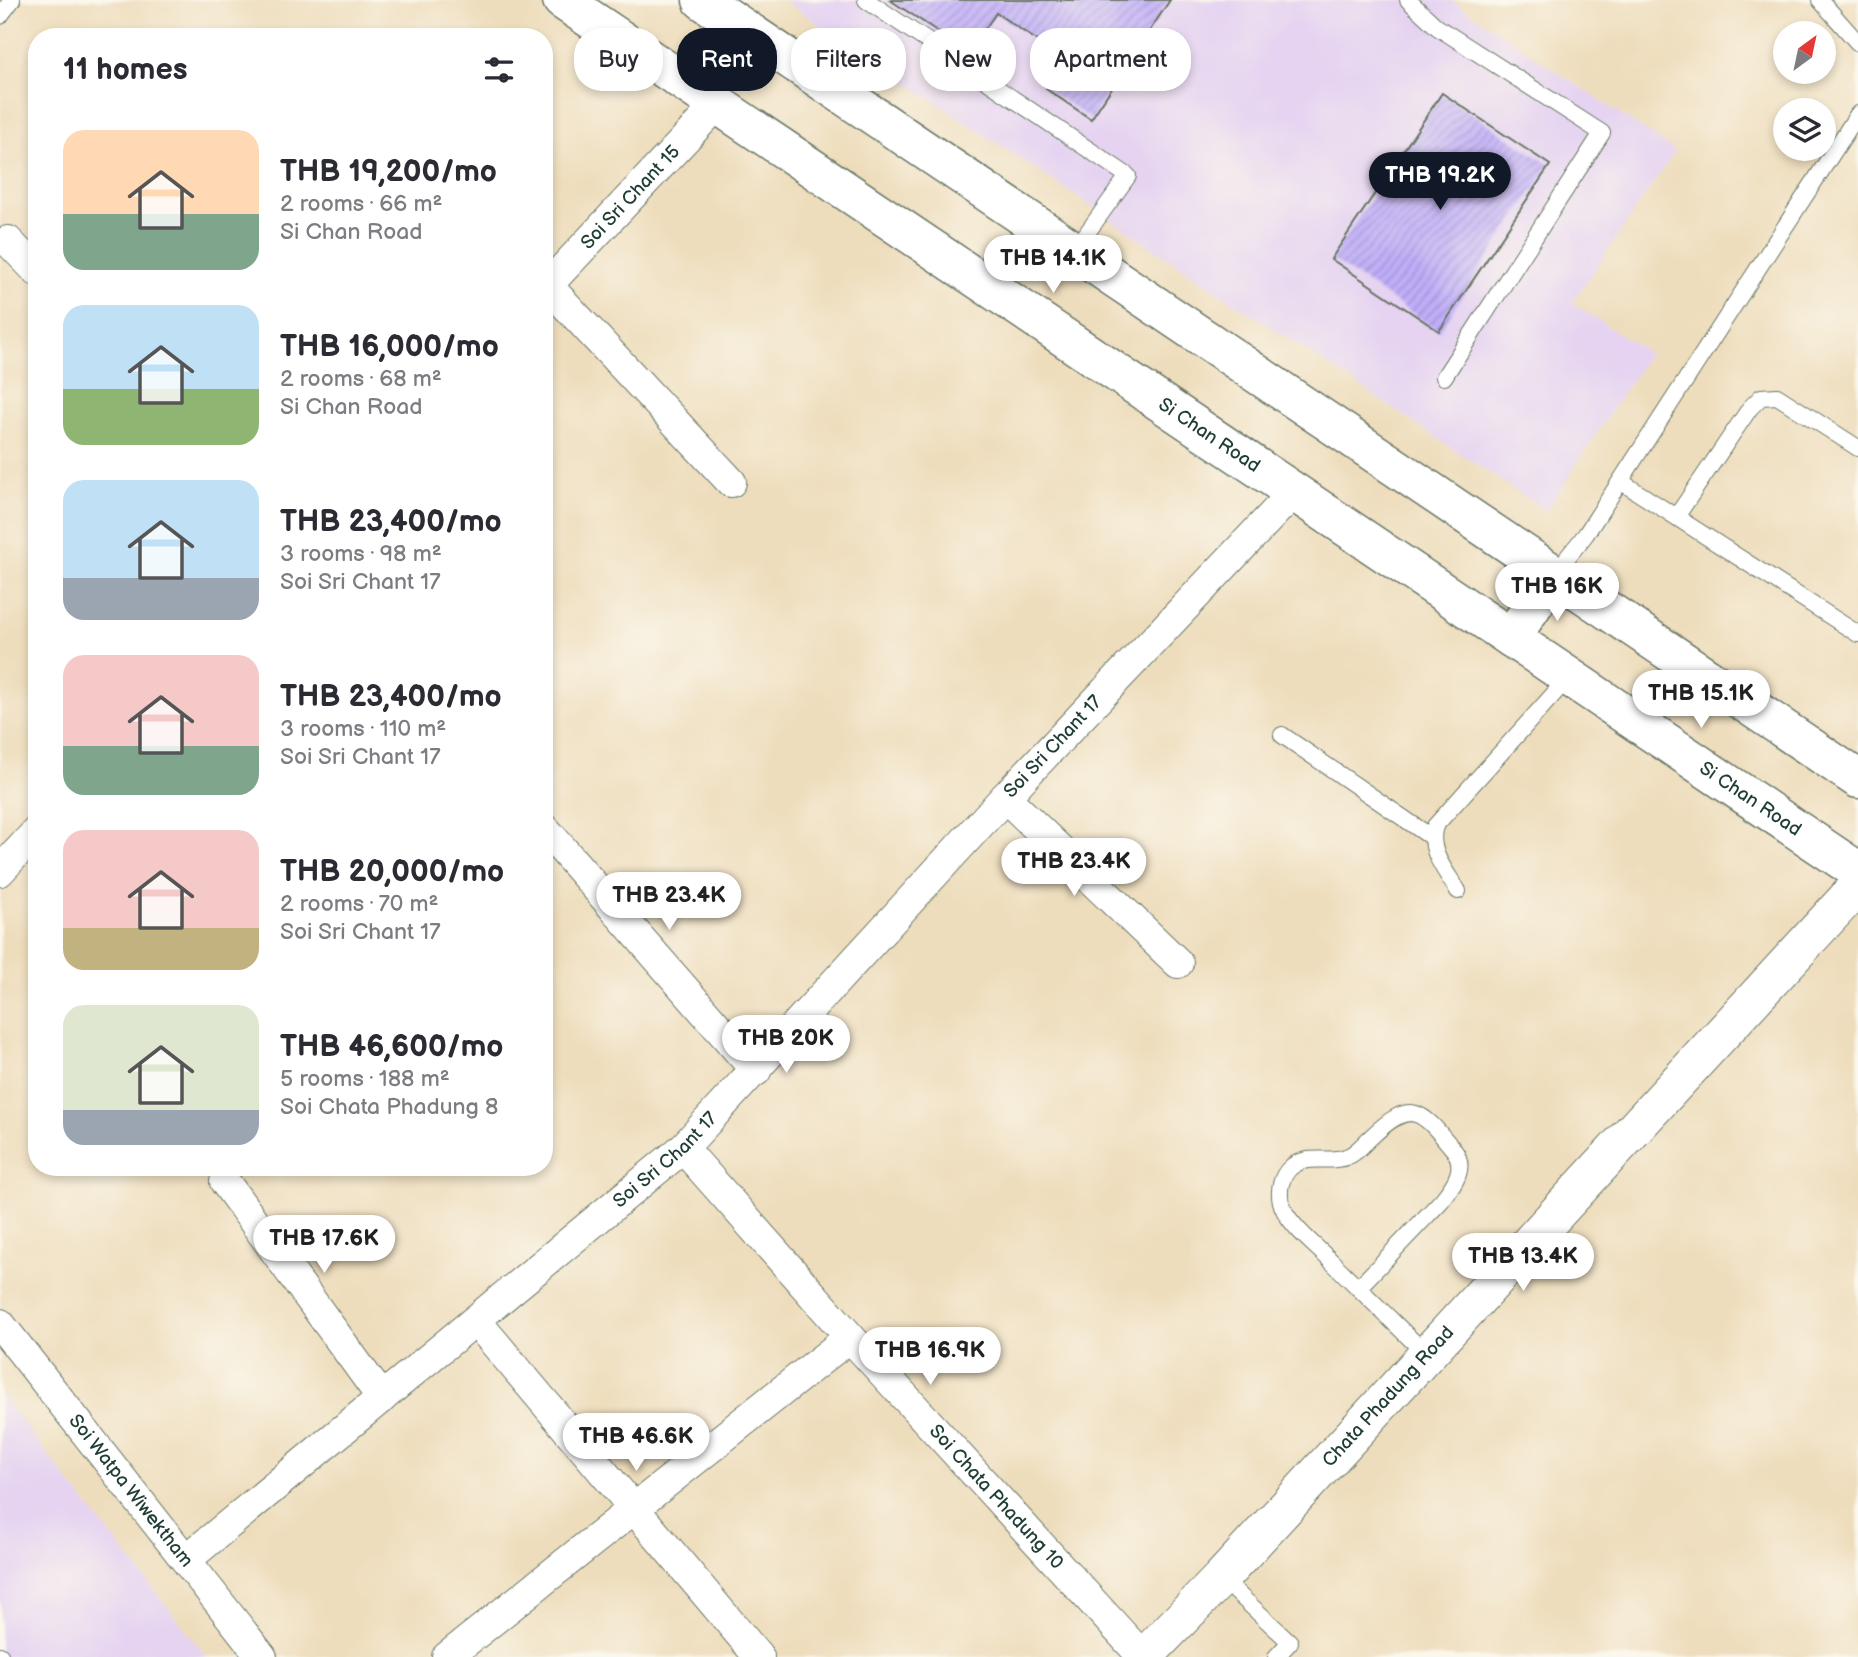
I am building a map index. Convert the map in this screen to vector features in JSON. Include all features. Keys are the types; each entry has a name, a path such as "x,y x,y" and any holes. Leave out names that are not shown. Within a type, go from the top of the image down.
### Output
{"main road":[{"name":"Si Chan Road","path":"562,0 1858,871"},
{"path":"702,0 1858,779"},
{"path":"1511,638 1554,574"}],"street":[{"name":"Soi Sri Chant 15","path":"553,280 717,105"},
{"path":"8,241 28,262"},
{"path":"553,294 731,482"},
{"name":"Soi Sri Chant 17","path":"187,1559 683,1148 1005,797 1294,492"},
{"path":"1005,797 1178,963"},
{"path":"553,838 756,1071"},
{"path":"0,871 28,845"},
{"name":"Chata Phadung Road","path":"1143,1657 1221,1578 1858,886"},
{"name":"Soi Chata Phadung 10","path":"683,1148 850,1336 1143,1657"},
{"path":"225,1182 382,1398"},
{"path":"476,1321 759,1657"},
{"name":"Soi Watpa Wiwektham","path":"0,1324 262,1657"},
{"path":"447,1657 850,1336"}],"lane":[{"path":"0,16 12,0"},
{"path":"866,0 1128,176 1074,251"},
{"path":"1408,0 1437,27 1602,133 1444,377"},
{"path":"1820,0 1858,43"},
{"path":"1554,574 1586,534 1858,114"},
{"path":"1676,517 1750,408 1761,397 1777,396 1858,448"},
{"path":"1620,481 1858,634"},
{"path":"1458,891 1433,847 1431,837 1434,826 1569,677"},
{"path":"1282,735 1431,837"},
{"path":"1359,1288 1441,1200 1453,1186 1457,1176 1461,1164 1457,1154 1433,1125 1420,1115 1410,1112 1388,1121 1345,1158 1301,1160 1289,1169 1281,1181 1281,1202 1290,1219 1359,1288 1427,1355"},
{"path":"1221,1578 1290,1643 1276,1657"}],"shaded area":[{"path":"783,0 1451,0 1675,151 1572,303 1649,353 1546,511 906,82 906,28 825,28"},
{"path":"0,1394 207,1657 0,1657"}],"building":[{"path":"890,0 1170,0 1151,28 1030,28 1030,36 996,13 986,28 933,28"},
{"path":"1049,91 1110,91 1091,119"},
{"path":"1442,93 1550,165 1439,331 1331,259"}]}
